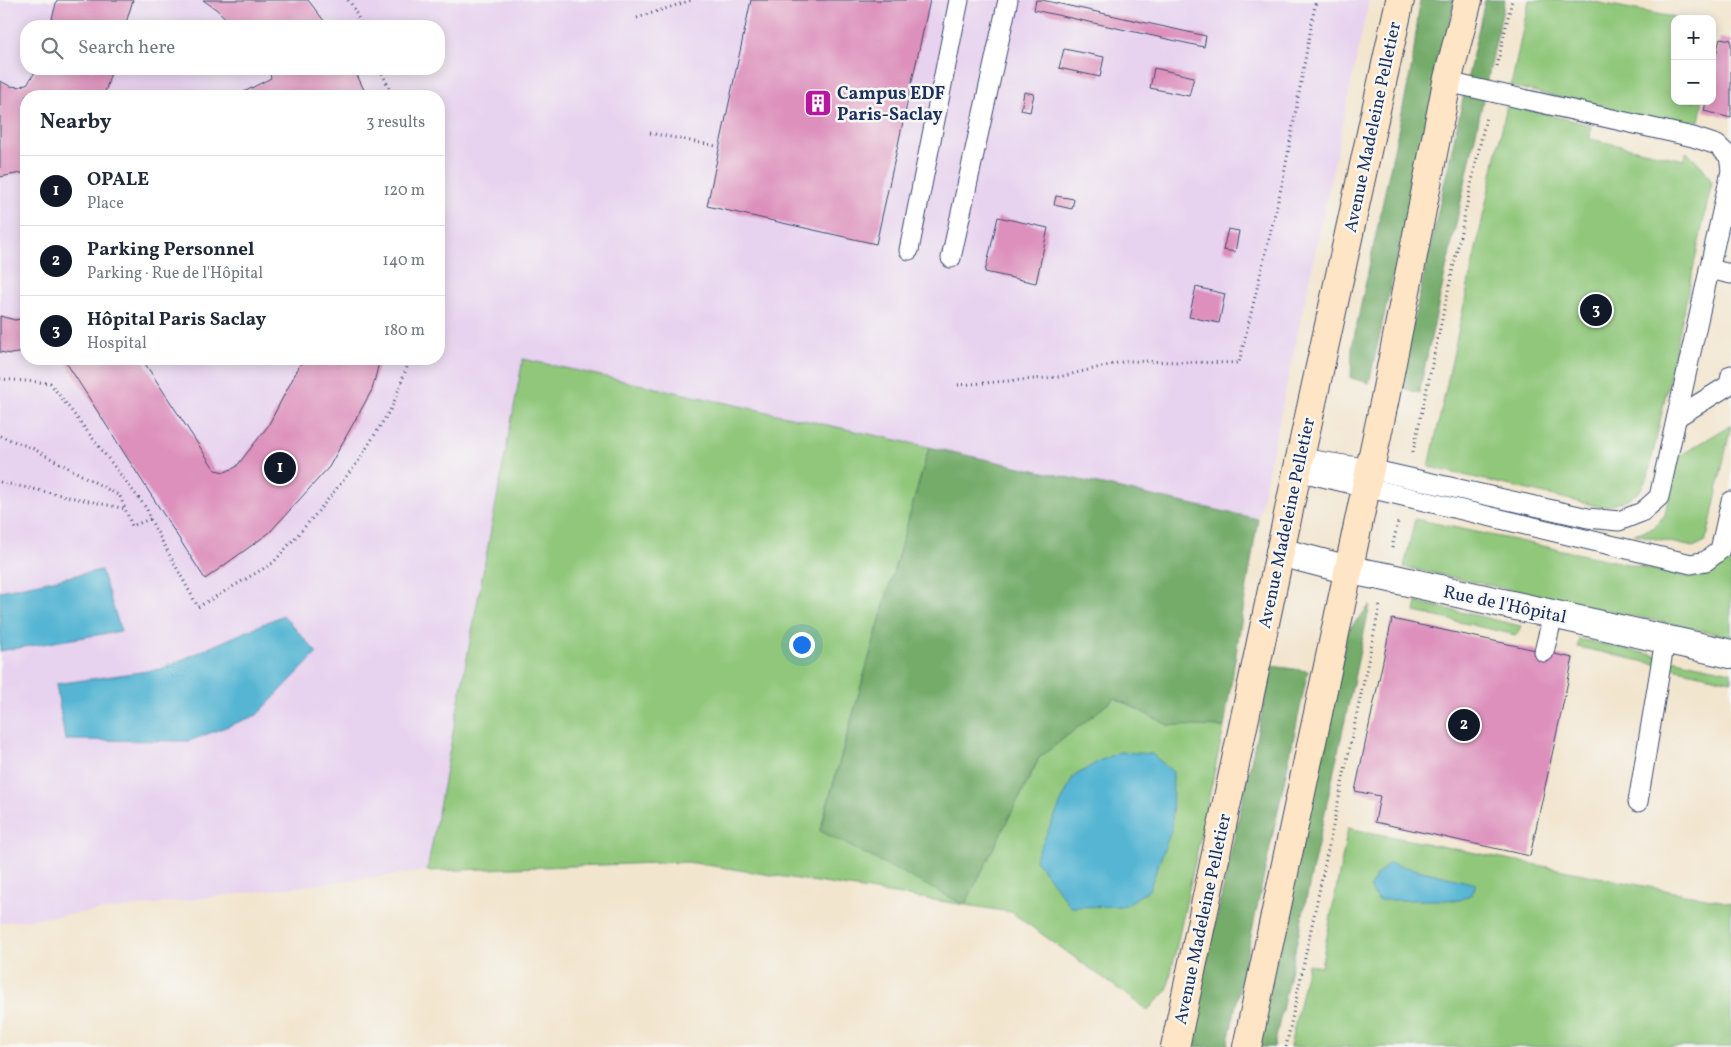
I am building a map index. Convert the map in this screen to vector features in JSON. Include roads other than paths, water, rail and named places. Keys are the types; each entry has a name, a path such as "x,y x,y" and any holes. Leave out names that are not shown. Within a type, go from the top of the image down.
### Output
{"street":[{"name":"Avenue Madeleine Pelletier","path":"1175,1047 1298,464 1400,0"},
{"path":"1247,1047 1349,570 1448,82 1468,0"},
{"name":"Rue de l'Hôpital","path":"1280,552 1349,570 1731,654"}],"lane":[{"path":"909,250 959,0"},
{"path":"951,258 1008,0"},
{"path":"1298,464 1588,518 1619,521 1642,512 1659,497 1731,163 1717,145 1693,137 1448,82"},
{"path":"1709,269 1731,274"},
{"path":"1677,417 1729,384 1731,375"},
{"path":"1368,478 1421,500 1690,564 1706,561 1720,550 1731,501"},
{"path":"1544,652 1553,615"},
{"path":"1638,802 1665,640"}],"water":[{"path":"101,570 121,631 0,651 0,591"},
{"path":"283,615 317,653 257,715 189,741 65,740 56,684 161,669"},
{"path":"1119,752 1152,754 1173,772 1172,828 1149,890 1124,906 1071,907 1035,859 1073,777 1099,761"},
{"path":"1389,863 1476,884 1472,894 1460,900 1378,900 1370,888 1375,877"}],"place":[{"name":"Campus EDF Paris-Saclay","path":"818,103"},
{"name":"Hôpital Paris Saclay","path":"1596,310"},
{"name":"OPALE","path":"280,468"},
{"name":"Parking Personnel","path":"1464,725"}]}
